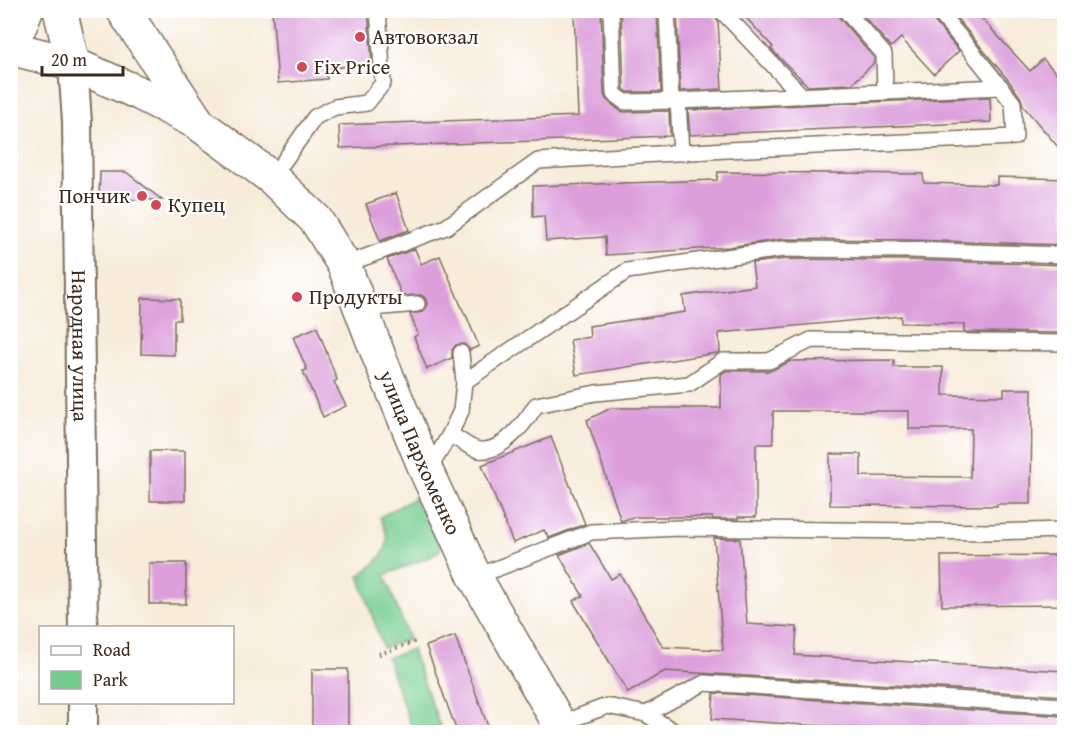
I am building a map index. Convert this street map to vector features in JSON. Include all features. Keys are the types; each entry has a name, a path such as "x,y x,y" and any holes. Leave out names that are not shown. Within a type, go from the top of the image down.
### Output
{"street":[{"path":"10,35 20,26 26,10"},
{"path":"60,10 73,64"},
{"path":"123,10 199,124"},
{"path":"10,48 73,64 141,94 199,124"},
{"name":"Народная улица","path":"73,64 77,122 82,626"},
{"name":"улица Пархоменко","path":"199,124 272,178 316,220 344,265 427,473 475,577 562,728"},
{"path":"83,704 83,732"}],"lane":[{"path":"272,178 315,117 335,107 367,103 383,83 378,10"},
{"path":"610,10 614,94 626,102 1001,87"},
{"path":"667,10 681,153"},
{"path":"721,10 802,96"},
{"path":"845,10 884,54 885,92"},
{"path":"344,265 446,227 538,161 1015,137 1013,103 937,10"},
{"path":"464,382 627,271 783,249 1065,255"},
{"path":"362,309 417,304"},
{"path":"450,434 478,450 496,448 524,424 536,405 596,393 689,384 723,361 769,361 811,340 1065,343"},
{"path":"427,473 461,411 464,382 461,353"},
{"path":"475,577 591,532 679,528 993,532 1065,530"},
{"path":"646,714 704,683 1065,706"},
{"path":"562,728 607,706 646,714 675,732"}],"path":[{"path":"379,654 417,641"}],"green space":[{"path":"418,496 440,543 440,550 434,555 385,575 409,639 383,648 359,576 384,552 387,535 380,517"},
{"path":"412,649 442,732 413,732 387,658"}],"building":[{"path":"272,10 368,10 372,63 326,69 327,79 278,83"},
{"path":"574,10 601,10 606,99 624,112 669,111 670,136 340,148 339,125 578,116"},
{"path":"621,10 657,10 661,92 628,92 624,89"},
{"path":"677,10 711,10 718,21 722,89 680,91"},
{"path":"739,10 835,10 874,58 874,63 852,84 808,86 771,49 773,47"},
{"path":"858,10 927,10 959,51 934,74 901,38 891,47"},
{"path":"950,10 974,10 1030,71 1043,59 1065,82 1065,155 1023,106 1021,98 1009,81"},
{"path":"990,97 991,122 690,135 688,110"},
{"path":"100,172 126,172 162,200 99,199"},
{"path":"718,172 923,174 924,183 997,185 997,177 1065,179 1065,245 783,239 729,247 606,255 605,237 546,241 544,216 533,217 533,186 717,180"},
{"path":"396,193 409,230 380,241 366,204"},
{"path":"415,249 421,264 440,256 479,346 470,350 464,344 456,345 452,350 452,358 427,369 414,337 418,334 410,314 423,312 427,303 421,295 402,296 387,259"},
{"path":"784,259 1065,265 1065,333 964,332 964,324 901,323 901,316 719,333 720,352 717,353 576,375 570,340 590,337 589,326 685,312 683,296 755,286 752,263"},
{"path":"142,298 180,299 180,320 174,320 174,355 141,354"},
{"path":"317,327 337,380 334,382 346,406 323,417 303,371 307,370 293,337"},
{"path":"894,360 894,367 943,367 943,395 1004,396 1004,389 1032,389 1031,504 997,504 997,506 830,505 830,454 861,454 861,476 970,477 971,429 909,429 909,411 773,411 773,444 756,444 756,517 713,519 712,517 633,517 621,521 587,420 611,408 721,408 721,374 726,371 770,371 791,361"},
{"path":"551,437 585,524 549,538 544,530 513,543 482,465"},
{"path":"150,451 185,451 185,501 150,501"},
{"path":"714,538 740,539 747,624 797,627 795,655 1065,671 1065,696 665,671 628,693 573,601 583,596 559,555 589,543 611,579 620,574 663,647 723,650"},
{"path":"1065,555 1065,605 942,606 941,556"},
{"path":"149,563 186,563 186,604 149,604"},
{"path":"455,636 490,732 457,732 426,646"},
{"path":"312,669 348,669 348,732 312,732"},
{"path":"714,693 1065,716 1065,732 915,732 712,719"}],"place":[{"name":"Автовокзал","path":"360,37"},
{"name":"Fix Price","path":"302,67"},
{"name":"Пончик","path":"142,196"},
{"name":"Купец","path":"156,205"},
{"name":"Продукты","path":"297,297"}]}
